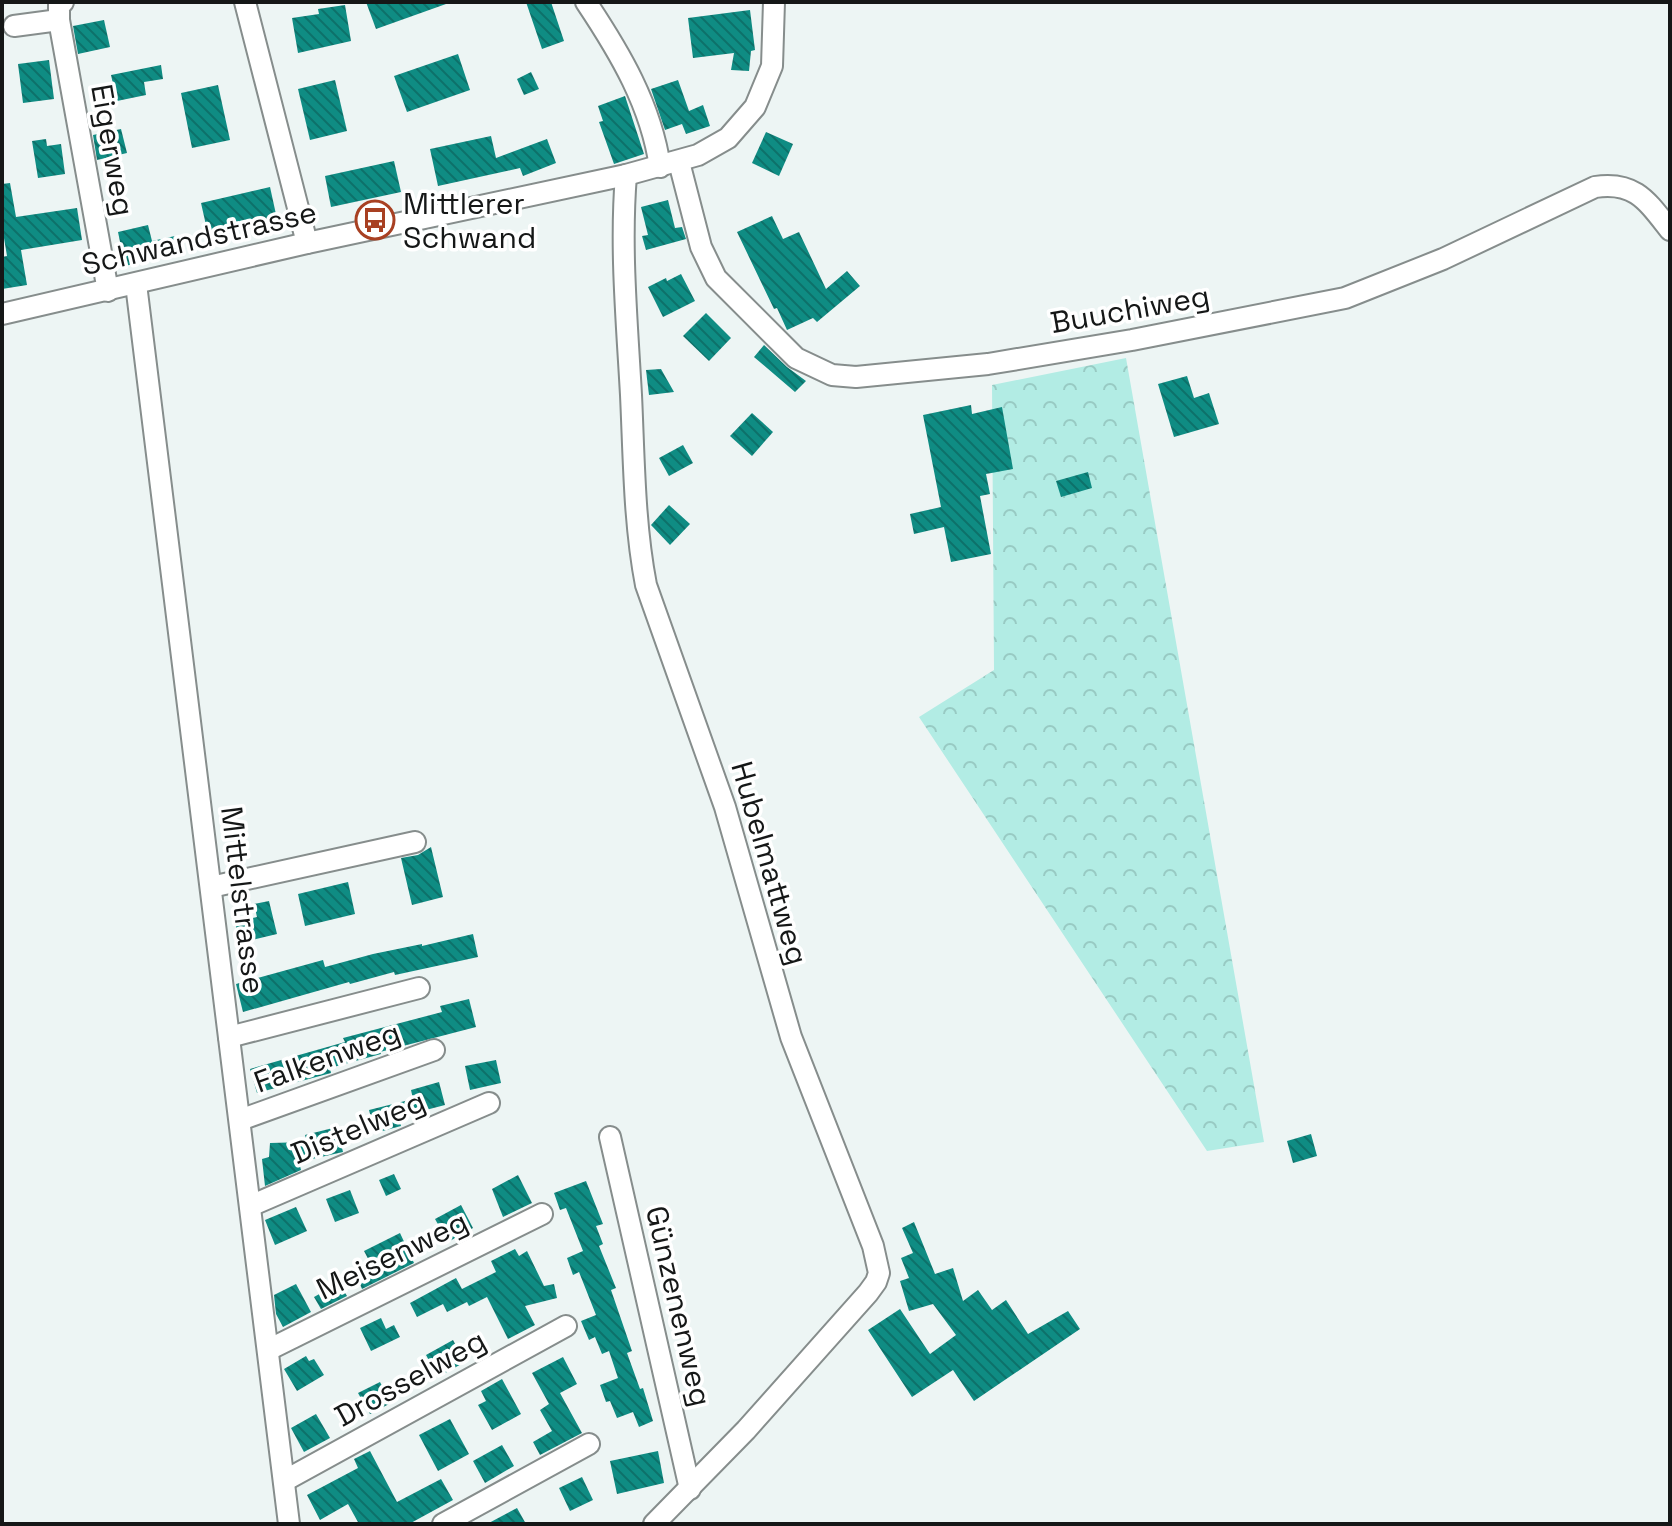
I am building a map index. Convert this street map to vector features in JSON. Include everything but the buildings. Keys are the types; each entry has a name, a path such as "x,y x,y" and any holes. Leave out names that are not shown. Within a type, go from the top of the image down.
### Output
{"street":[{"path":"245,2 307,243"},
{"name":"Buuchiweg","path":"586,2 617,49 636,87 716,278 796,358 832,375 856,377 988,364 1132,340 1345,298 1443,259 1595,187 1611,184 1638,193 1670,230"},
{"name":"Schwandstrasse","path":"2,314 307,243 626,175 698,155 728,138 755,107 772,66 774,2"},
{"name":"Eigerweg","path":"14,26 61,11 108,291"},
{"name":"Hubelmattweg","path":"626,175 622,234 634,449 646,585 725,807 791,1037 867,1230 879,1273 868,1293 690,1489"},
{"name":"Mittelstrasse","path":"136,284 289,1524"},
{"path":"211,887 415,842"},
{"path":"229,1037 419,988"},
{"name":"Falkenweg","path":"240,1120 434,1050"},
{"name":"Distelweg","path":"250,1206 489,1103"},
{"name":"Günzenenweg","path":"610,1137 690,1489"},
{"name":"Meisenweg","path":"268,1350 542,1214"},
{"name":"Drosselweg","path":"284,1481 566,1326"},
{"path":"443,1524 589,1444"},
{"path":"654,1524 690,1489"}],"green space":[{"path":"1126,358 1264,1142 1207,1151 919,717 994,670 992,385"}],"place":[{"name":"Mittlerer Schwand","path":"375,220"}]}
